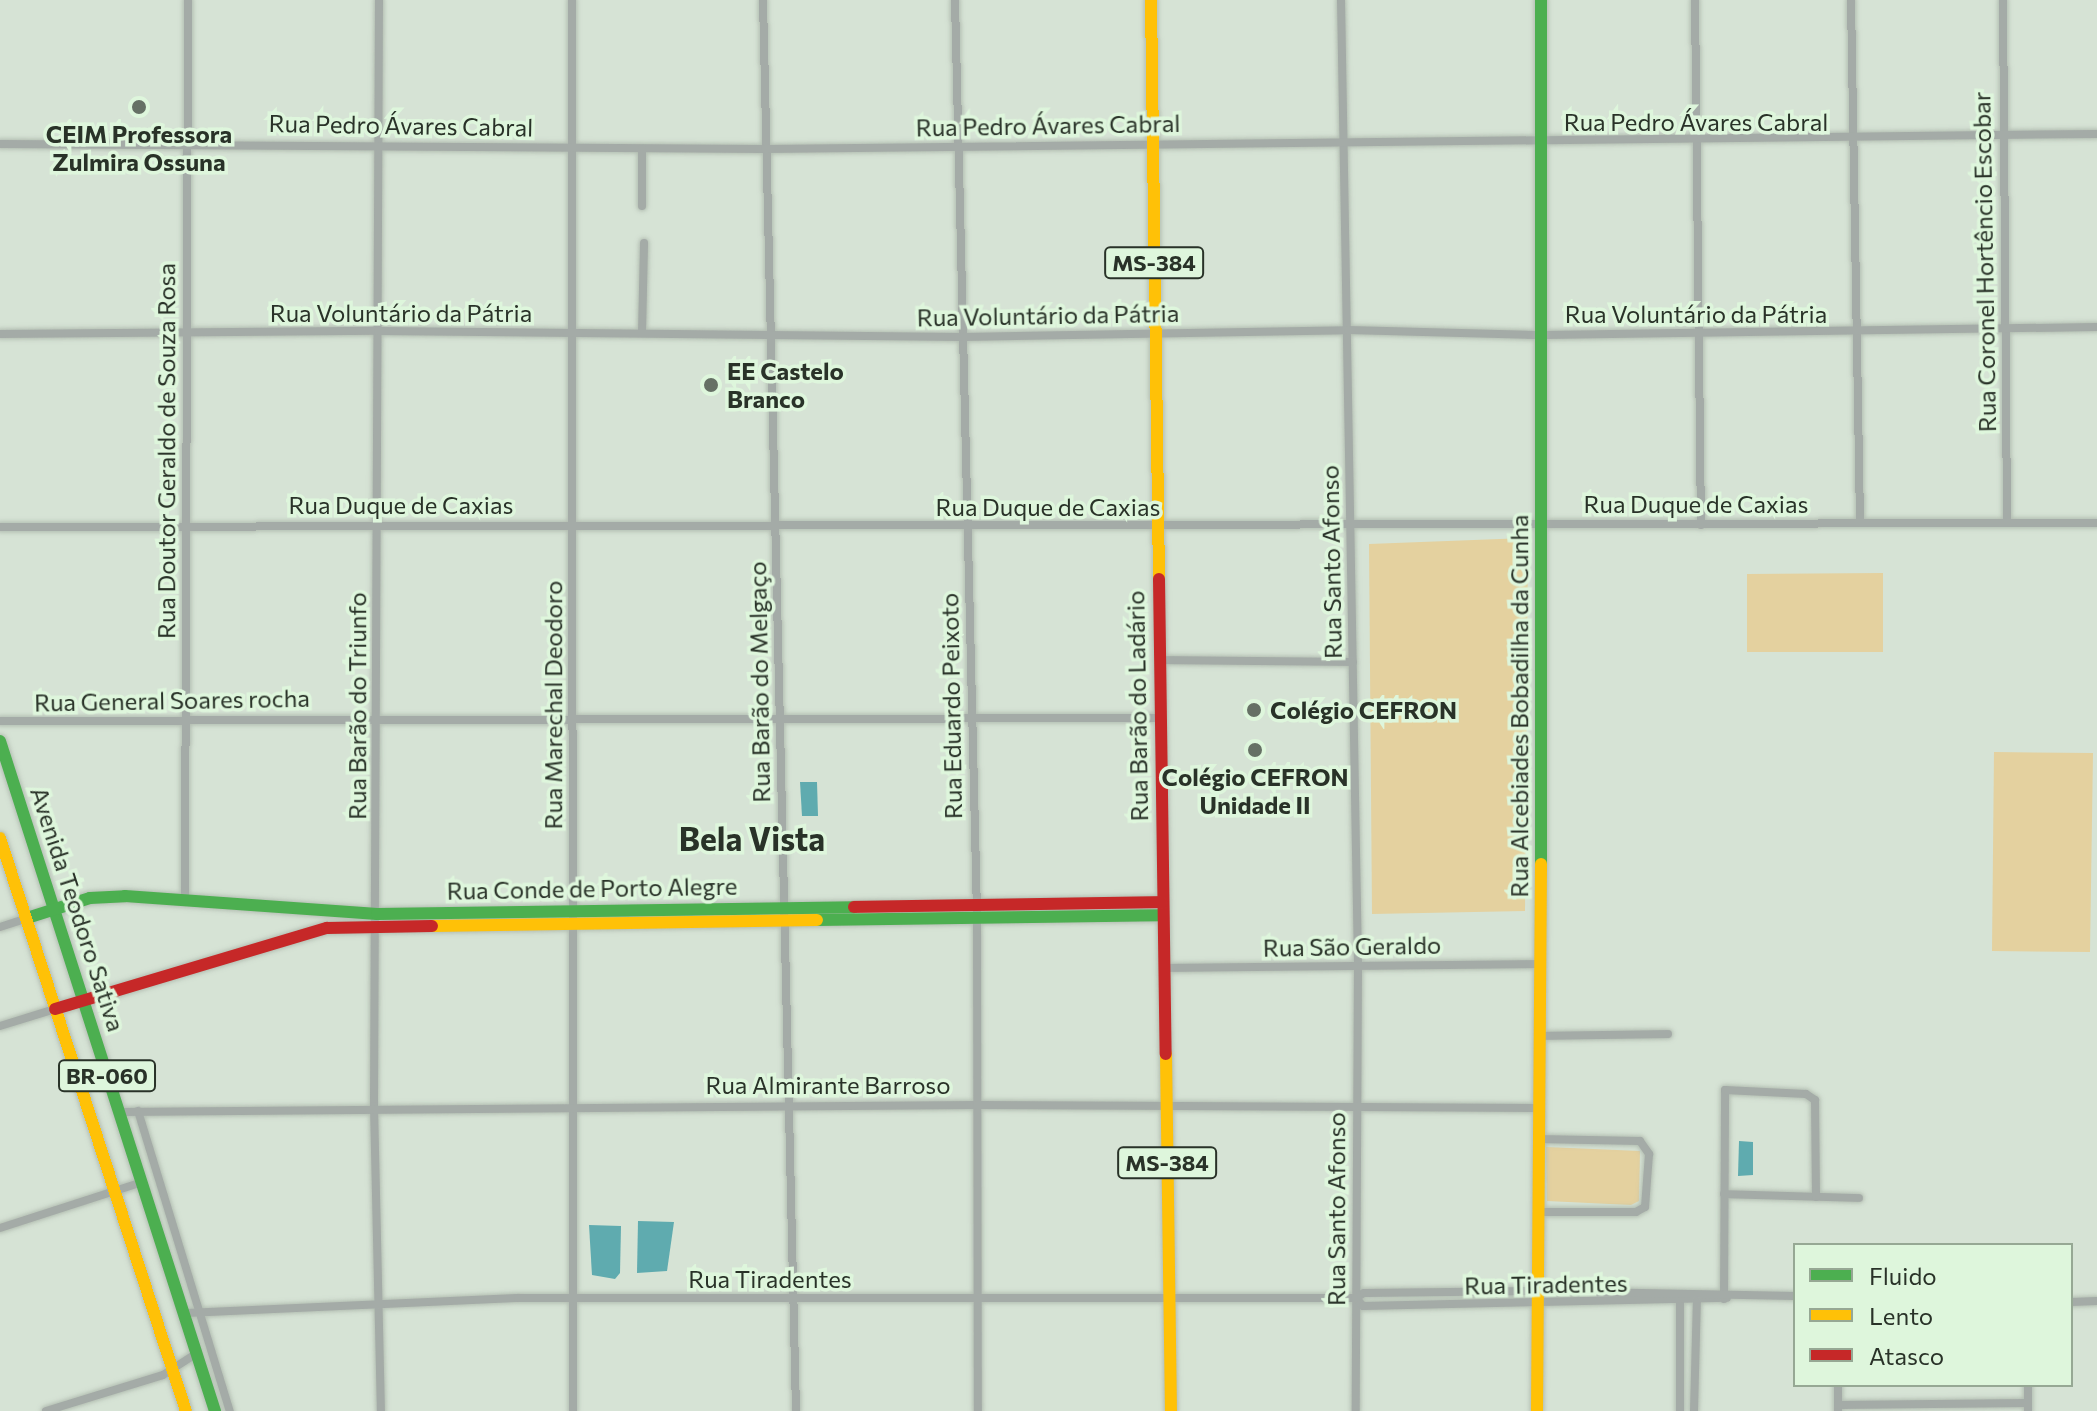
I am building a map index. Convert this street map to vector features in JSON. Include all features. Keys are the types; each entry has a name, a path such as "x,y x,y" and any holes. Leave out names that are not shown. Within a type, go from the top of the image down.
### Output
{"main road":[{"name":"Rua Barão do Ladário","path":"1151,0 1156,334 1155,526 1171,1411"},
{"name":"Rua Alcebiades Bobadilha da Cunha","path":"1537,1411 1540,525 1544,335 1541,0"},
{"name":"Avenida Teodoro Sativa","path":"0,741 57,907 83,999 215,1411"},
{"name":"BR-060","path":"0,838 186,1411"},
{"name":"Rua Conde de Porto Alegre","path":"27,918 57,907 116,896 377,920 1162,908"},
{"name":"Rua Conde de Porto Alegre","path":"55,1009 311,931 377,920"}],"street":[{"name":"Rua Doutor Geraldo de Souza Rosa","path":"185,902 188,0"},
{"name":"Rua Barão do Triunfo","path":"379,0 374,1106 381,1411"},
{"name":"Rua Marechal Deodoro","path":"572,0 573,1411"},
{"name":"Rua Barão do Melgaço","path":"763,0 796,1411"},
{"name":"Rua Eduardo Peixoto","path":"955,0 976,909 978,1411"},
{"name":"Rua Santo Afonso","path":"1341,0 1358,967 1356,1411"},
{"path":"1695,0 1701,525"},
{"path":"1851,0 1860,523"},
{"name":"Rua Coronel Hortêncio Escobar","path":"2003,0 2007,523"},
{"name":"Rua Pedro Ávares Cabral","path":"0,144 765,149 1344,142 1852,141 2097,134"},
{"path":"642,149 642,206"},
{"path":"642,333 644,243"},
{"name":"Rua Voluntário da Pátria","path":"0,334 378,331 963,337 1348,330 1544,335 1700,332 1856,334 2097,327"},
{"name":"Rua Duque de Caxias","path":"0,527 775,525 968,528 2097,523"},
{"path":"1159,660 1353,662"},
{"name":"Rua General Soares rocha","path":"0,721 376,717 1160,718"},
{"path":"0,927 27,918"},
{"name":"Rua São Geraldo","path":"1164,968 1540,964"},
{"path":"0,1026 55,1009"},
{"path":"1538,1036 1668,1034"},
{"path":"1724,1296 1725,1090 1806,1094 1815,1100 1816,1197"},
{"name":"Rua Almirante Barroso","path":"119,1112 374,1106 1538,1108"},
{"path":"138,1111 230,1411"},
{"path":"1537,1139 1640,1141 1649,1154 1649,1199 1636,1212 1538,1212"},
{"path":"0,1228 142,1182"},
{"path":"1724,1194 1859,1198"},
{"name":"Rua Tiradentes","path":"185,1313 380,1303 574,1300 1356,1298 1364,1293 1538,1298 1680,1298 1739,1293 1793,1296"},
{"path":"1694,1411 1697,1297"},
{"path":"1680,1298 1680,1411"},
{"path":"2073,1302 2097,1301"},
{"path":"46,1411 173,1369 197,1353"},
{"path":"1838,1387 1838,1408 2028,1407"}],"shaded area":[{"path":"1528,538 1525,911 1372,914 1369,544"},
{"path":"1883,573 1883,652 1747,652 1747,574"},
{"path":"1994,752 2093,753 2090,952 1992,951"},
{"path":"1546,1147 1640,1151 1639,1201 1631,1205 1547,1201"}],"water":[{"path":"800,782 817,782 818,816 802,816"},
{"path":"1739,1141 1753,1142 1753,1175 1738,1176"},
{"path":"638,1221 674,1222 667,1271 637,1273"},
{"path":"589,1225 621,1226 620,1273 615,1279 592,1275"}],"traffic: fast":[{"path":"1541,0 1541,864"},
{"path":"0,741 215,1411"},
{"path":"27,918 90,898 125,896 377,914 854,907"},
{"path":"817,920 1162,915"}],"traffic: slow":[{"path":"1151,0 1159,579"},
{"path":"0,838 186,1411"},
{"path":"1537,1411 1541,864"},
{"path":"432,926 817,920"},
{"path":"1166,1054 1171,1411"}],"traffic: jam":[{"path":"1159,579 1166,1054"},
{"path":"854,907 1162,902"},
{"path":"55,1009 327,928 432,926"}],"place":[{"name":"CEIM Professora Zulmira Ossuna","path":"139,107"},
{"name":"EE Castelo Branco","path":"711,385"},
{"name":"Colégio CEFRON","path":"1254,710"},
{"name":"Colégio CEFRON Unidade II","path":"1255,750"}],"district":[{"name":"Bela Vista","path":"752,838"}]}
